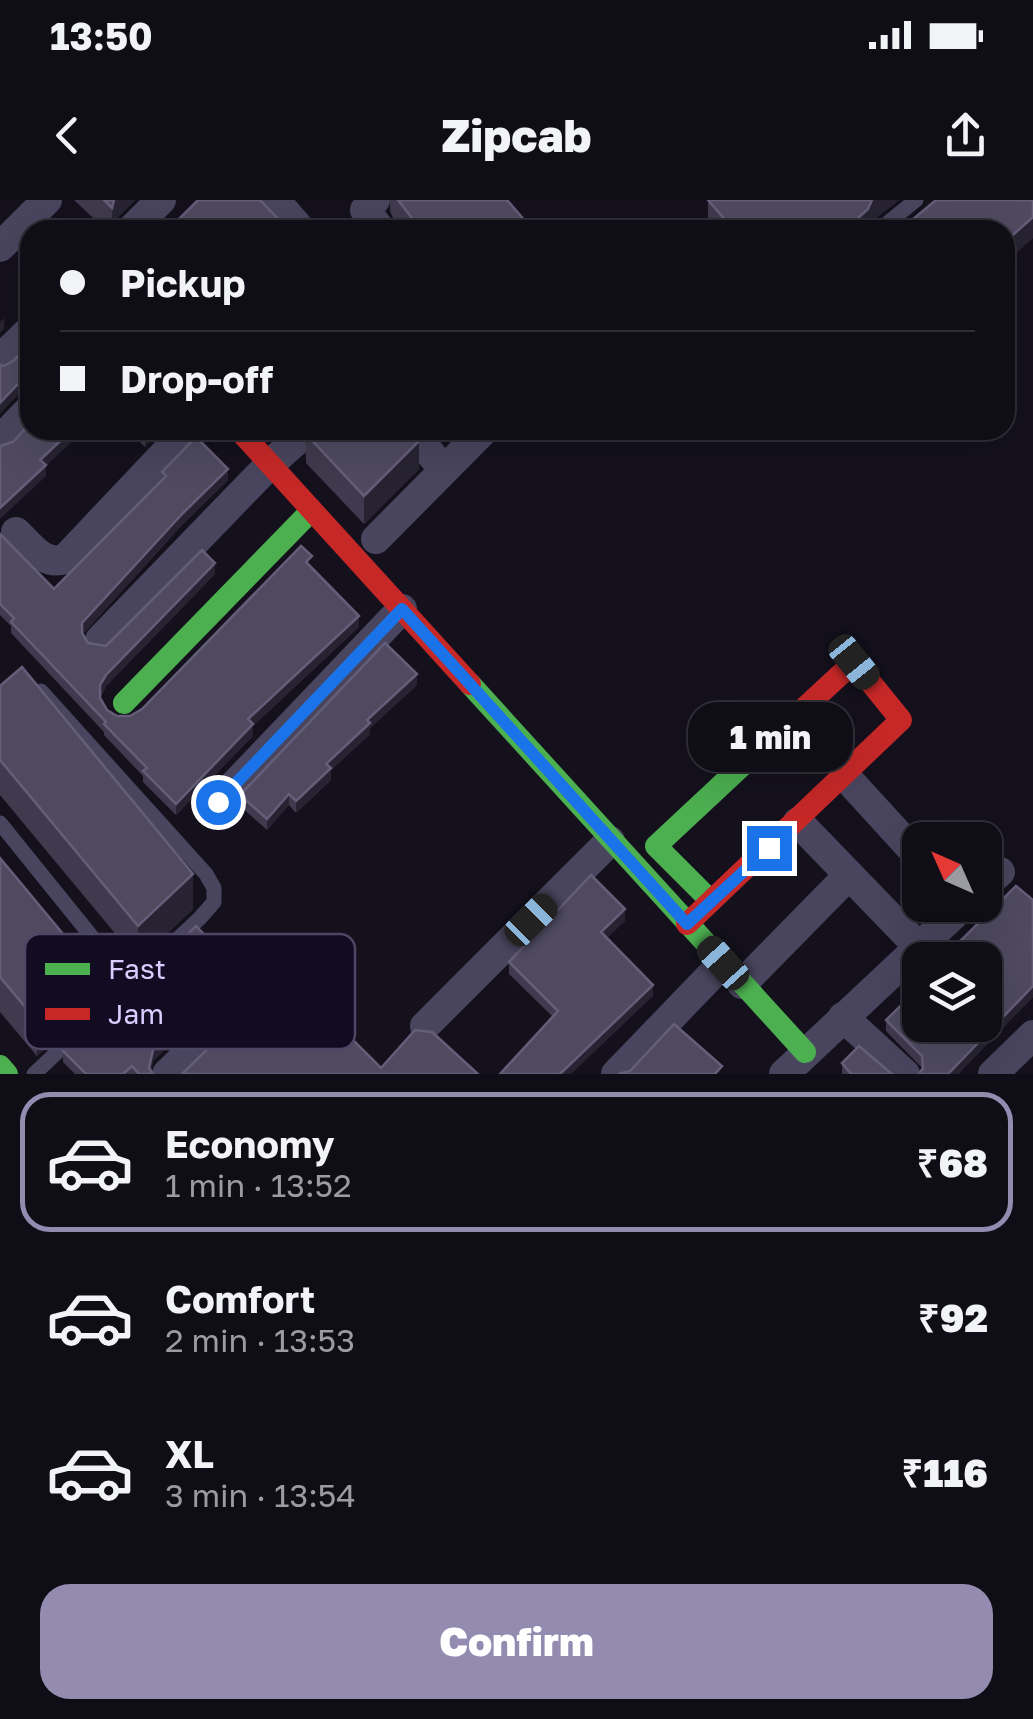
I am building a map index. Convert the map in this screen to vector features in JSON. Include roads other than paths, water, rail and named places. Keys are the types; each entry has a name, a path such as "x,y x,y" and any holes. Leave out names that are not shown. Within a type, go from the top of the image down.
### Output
{"street":[{"path":"141,220 161,200"},
{"path":"275,200 292,220"},
{"path":"374,220 365,210 375,200"},
{"path":"0,247 20,225"},
{"path":"0,440 20,419"},
{"path":"16,532 45,560 54,563 65,559 178,440"},
{"path":"419,440 444,470"},
{"path":"376,539 474,440"},
{"path":"100,640 286,443 311,511 733,974 794,1063 902,961"},
{"path":"124,704 311,511"},
{"path":"218,802 402,609"},
{"path":"687,924 712,902 798,822 901,720 854,662 656,846 712,902"},
{"path":"845,776 902,838"},
{"path":"798,822 914,942"},
{"path":"425,1026 610,841"},
{"path":"616,1074 849,875"},
{"path":"922,942 944,922"},
{"path":"843,1017 905,1074"},
{"path":"994,1074 1033,1035"},
{"path":"0,1066 7,1074"}],"lane":[{"path":"891,220 916,200"},
{"path":"23,672 206,874 214,888 214,902 181,934"},
{"path":"0,823 90,934"},
{"path":"34,1074 61,1049"}]}
